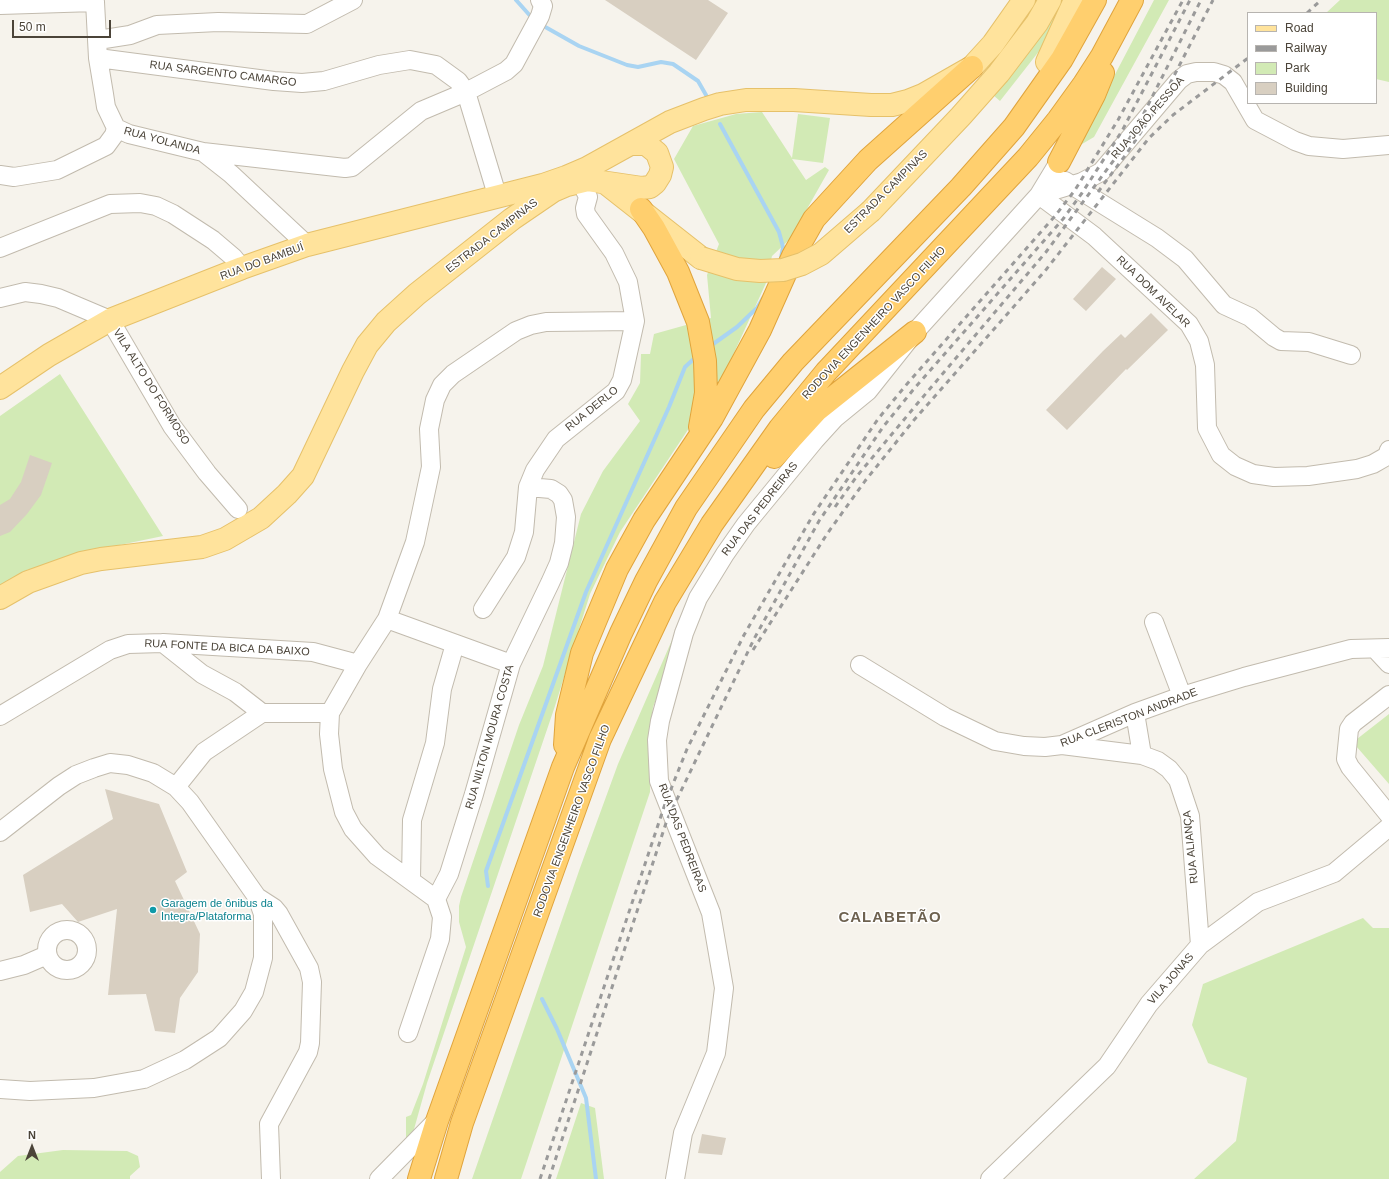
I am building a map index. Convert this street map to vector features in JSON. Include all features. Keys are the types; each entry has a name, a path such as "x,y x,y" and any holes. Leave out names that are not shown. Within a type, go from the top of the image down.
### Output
{"highway":[{"path":"419,1179 437,1121 563,767 586,711 646,581 686,508 754,409 793,362 961,187 1014,126 1062,59 1095,0"},
{"path":"1059,162 1094,95 1130,4"},
{"name":"RODOVIA ENGENHEIRO VASCO FILHO","path":"446,1179 462,1122 600,739 664,602 712,524 780,428 826,372 997,191 1058,120 1102,56 1130,4"},
{"path":"563,767 567,715 582,653 617,569 644,520 712,418 760,330 793,256 814,219 868,160 972,67"},
{"path":"641,209 654,228 678,272 698,322 705,361 706,393 702,422 692,448"},
{"path":"712,524 816,411 915,332"}],"main road":[{"name":"ESTRADA CAMPINAS","path":"543,185 587,168 670,122 720,104 746,100 794,100 845,104 892,104 908,101 923,95 972,67 993,44 1024,0"},
{"name":"ESTRADA CAMPINAS","path":"0,598 28,582 81,563 101,559 202,547 231,536 261,518 287,494 303,476 353,371 376,333 417,294 512,218 553,191 580,180 603,181 641,209 669,234 701,258 737,269 760,271 783,270 802,264 821,254 871,211 961,116 999,73 1037,23 1050,0"},
{"path":"1047,62 1075,0"},
{"path":"603,181 642,188 650,187 656,183 662,167 657,152 646,144 632,144"},
{"name":"RUA DO BAMBUÍ","path":"0,388 49,355 110,320 242,268 306,245 543,185"},
{"path":"500,195 512,196 516,202 516,207 512,218"}],"street":[{"path":"0,4 3,0"},
{"path":"98,40 130,35 157,25 218,22 306,24 353,0"},
{"path":"0,4 96,1 98,58 106,106 116,128"},
{"path":"203,152 345,168 352,167 421,111 466,92 506,71 514,64 538,16"},
{"name":"RUA SARGENTO CAMARGO","path":"98,58 274,81 302,83 324,81 379,64 410,60 436,65 458,81 466,92 500,195"},
{"name":"RUA JOÃO PESSOA","path":"1039,195 1073,185 1089,179 1101,172 1179,80 1187,74 1205,71 1224,75 1233,82 1255,120 1288,138 1309,146 1343,149 1389,145"},
{"name":"RUA YOLANDA","path":"0,175 14,177 57,170 106,146 114,135 116,128 129,134 203,152 230,174 306,245"},
{"path":"1059,162 1063,180 1163,242 1185,259 1224,304 1250,317 1281,341 1309,342 1351,355"},
{"name":"RUA DAS PEDREIRAS","path":"675,1179 683,1133 716,1053 724,988 711,913 659,781 657,740 667,689 684,633 698,598 724,554 793,466 835,418 868,391 915,332 1039,195 1059,162"},
{"name":"RUA DERLO","path":"484,609 516,557 524,532 528,487 535,470 556,439 620,386 635,321 628,282 614,254 586,214 585,208 588,197 580,180"},
{"name":"RUA DOM AVELAR","path":"1039,195 1094,236 1189,324 1199,342 1205,365 1207,428 1221,455 1235,466 1253,474 1274,477 1308,476 1357,469 1373,464 1387,456 1389,450"},
{"path":"0,248 110,204 140,203 156,206 173,214 207,236 233,257 242,268"},
{"path":"0,298 25,292 41,294 58,298 110,320"},
{"name":"VILA ALTO DO FORMOSO","path":"110,320 172,426 207,473 238,509"},
{"path":"408,1032 440,939 442,917 436,899 377,856 365,845 353,829 344,812 333,769 329,734 330,713 358,664 387,619 415,542 431,467 429,429 435,400 442,385 453,374 516,331 531,325 546,322 635,321"},
{"name":"RUA NILTON MOURA COSTA","path":"436,899 449,874 474,794 511,664 559,563 566,528 563,500 559,494 551,489 528,487"},
{"path":"387,619 511,664"},
{"path":"1154,622 1182,696"},
{"path":"163,643 202,674 235,692 262,713"},
{"name":"RUA FONTE DA BICA DA BAIXO","path":"0,716 110,650 128,644 163,643 313,652 358,664"},
{"path":"411,880 412,820 435,743 442,689 455,644"},
{"name":"RUA CLERISTON ANDRADE","path":"860,665 945,718 995,741 1031,747 1045,747 1062,744 1135,713 1182,696 1244,677 1351,649 1382,649"},
{"path":"1382,649 1389,664"},
{"path":"1389,695 1353,723 1350,729 1346,759 1350,767 1389,815"},
{"path":"176,787 204,752 262,713 330,713"},
{"path":"1135,713 1142,755"},
{"name":"RUA ALIANÇA","path":"1062,744 1142,755 1158,761 1169,768 1178,780 1188,808 1200,945"},
{"path":"0,832 59,786 76,775 110,764 135,766 153,773 176,787 190,802 257,897 263,914 263,958 254,992 243,1011 219,1038 185,1060 144,1078 94,1088 30,1091 0,1089"},
{"name":"VILA JONAS","path":"990,1179 1107,1066 1149,1004 1200,945 1258,902 1334,874 1389,827"},
{"path":"257,897 274,908 279,914 309,968 312,982 310,1043 308,1052 269,1124 271,1179"},
{"path":"0,971 24,965 47,955"},
{"path":"379,1179 437,1121"}],"green space":[{"path":"1060,0 1072,0 1051,36 1000,101 993,95"},
{"path":"1154,0 1169,0 1094,137 1077,147"},
{"path":"1340,0 1389,0 1389,82 1377,79 1377,12 1327,12"},
{"path":"762,112 792,158 798,114 830,118 823,163 792,159 806,180 825,167 829,170 790,239 772,256 766,283 723,377 620,532 590,594 555,706 427,1083 409,1147 406,1147 406,1117 411,1115 423,1084 466,947 459,922 459,906 461,897 519,725 543,666 581,514 603,471 640,421 628,404 640,383 641,354 650,354 654,334 711,318 707,275 719,244 674,159 693,126 736,114"},
{"path":"60,374 163,536 91,551 27,570 0,585 0,416"},
{"path":"672,640 677,645 653,707 650,744 650,792 521,1179 472,1179 580,868 618,764"},
{"path":"1389,714 1389,784 1356,746 1357,739"},
{"path":"1363,918 1373,928 1389,928 1389,1179 1194,1179 1236,1141 1247,1078 1208,1063 1192,1025 1203,984"},
{"path":"581,1103 595,1108 604,1179 556,1179"},
{"path":"63,1150 127,1151 138,1156 140,1167 130,1176 130,1179 0,1179 0,1172 18,1156"}],"building":[{"path":"605,0 708,0 728,13 696,60"},
{"path":"1102,267 1116,279 1086,311 1073,299"},
{"path":"1151,313 1168,330 1127,370 1126,369 1067,430 1046,410 1121,334 1125,338"},
{"path":"30,455 52,463 41,495 27,514 10,532 0,536 0,505 10,499 21,482"},
{"name":"Garagem de ônibus da Integra/Plataforma","path":"105,789 159,804 187,872 175,881 200,934 198,972 180,998 175,1033 155,1031 146,994 108,995 117,909 78,922 62,904 30,912 23,875 113,819"},
{"path":"702,1134 726,1138 722,1155 698,1153"}],"waterway":[{"path":"516,0 533,19"},
{"path":"540,24 579,46 627,65 638,67 661,62 673,64 698,81 706,95"},
{"path":"720,124 779,232 783,247 781,258"},
{"path":"709,347 737,327 757,308 763,298"},
{"path":"488,886 486,871 586,592 669,407 685,367 697,356"},
{"path":"542,999 557,1029 586,1098 596,1179"}],"railway":[{"path":"540,1179 665,804 687,749 744,635 813,515 878,419 1055,216 1075,190 1118,120 1183,0"},
{"path":"549,1179 667,820 754,639 819,521 883,427 913,390 1063,219 1082,193 1122,131 1190,0"},
{"path":"835,507 857,476 1046,252 1128,141 1140,121 1201,0"},
{"path":"1098,192 1127,153 1159,105 1213,0"},
{"path":"1308,12 1321,0"},
{"path":"753,650 827,534 865,481 914,420 1045,271 1149,138 1173,115 1247,59"}],"place":[{"name":"Garagem de ônibus da Integra/Plataforma","path":"153,910"}],"district":[{"name":"CALABETÃO","path":"890,918"}]}
